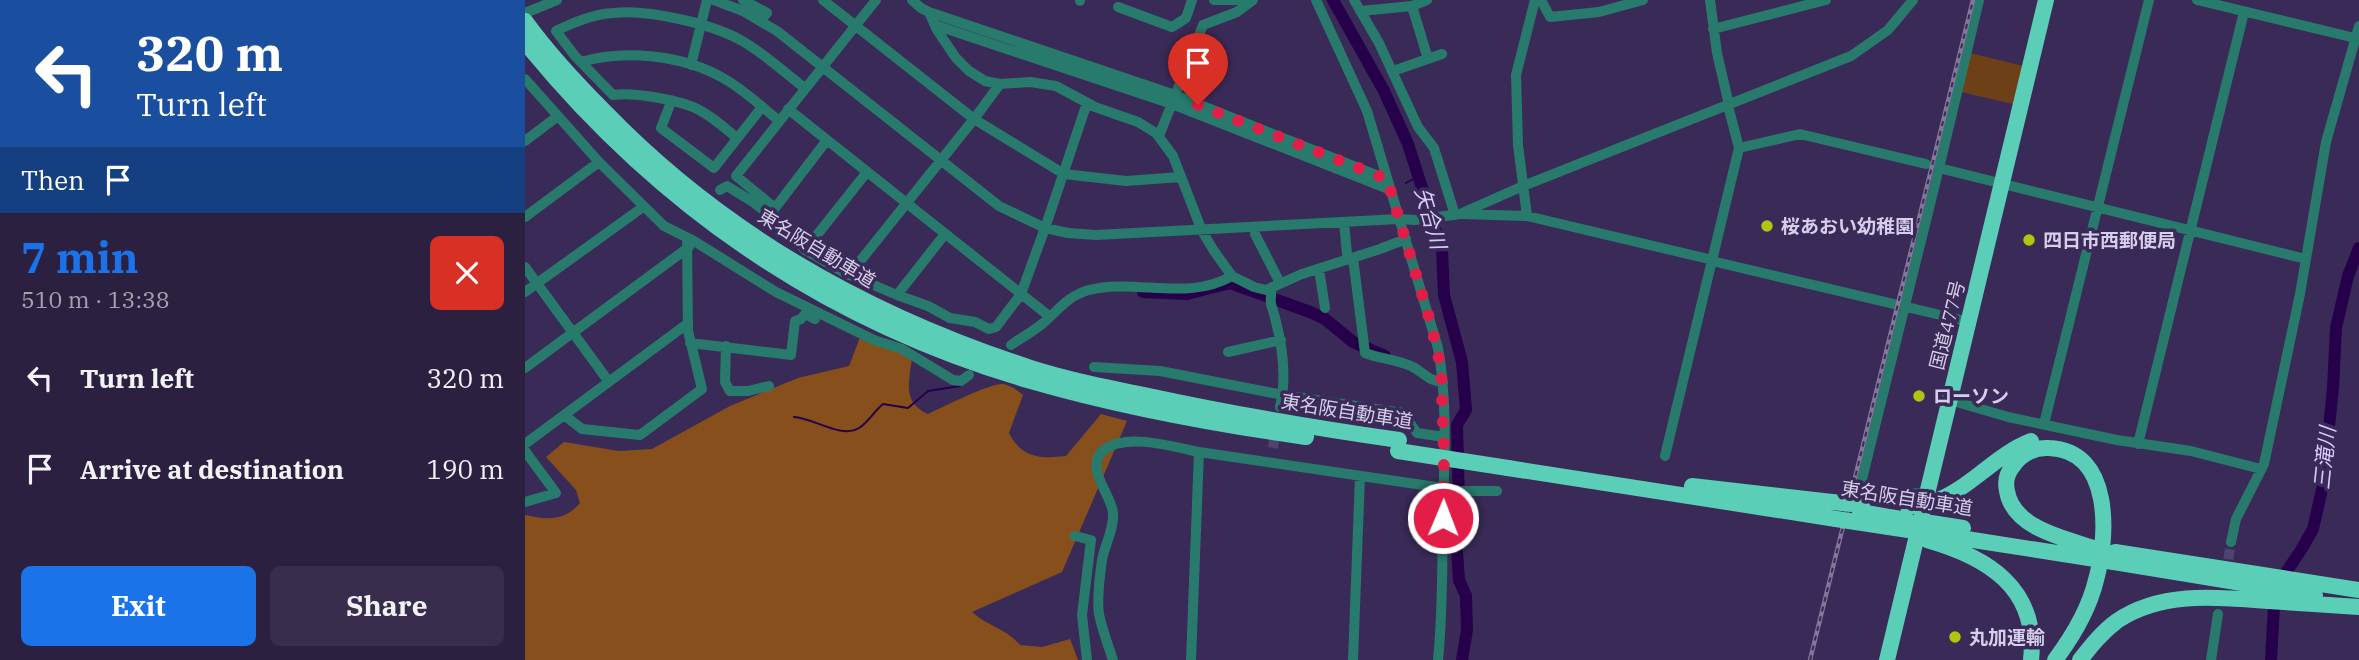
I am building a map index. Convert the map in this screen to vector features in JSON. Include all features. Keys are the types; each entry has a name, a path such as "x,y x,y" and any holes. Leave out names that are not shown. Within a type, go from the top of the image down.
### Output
{"highway":[{"name":"国道477号","path":"1887,660 1932,497 1950,400 2046,0"},
{"name":"東名阪自動車道","path":"525,20 581,88 666,171 773,250 865,302 947,338 1033,369 1399,446 1860,513 1929,532 2115,557 2267,588 2331,596 2359,605"},
{"name":"東名阪自動車道","path":"525,42 576,103 676,197 702,218 782,272 855,312 927,345 989,368 1063,390 1164,413 1294,436 1399,446"},
{"path":"1908,513 1932,497 1963,487 2011,451 2032,441 2052,439 2072,444 2090,457 2097,465 2106,485 2111,508 2109,559 2103,587 2091,618 2065,660"},
{"path":"2055,660 2081,618 2096,581 2103,539 2102,501 2089,470 2068,452 2040,448 2017,460 2008,474 2006,484 2010,501 2020,516 2096,554"},
{"name":"東名阪自動車道","path":"1508,463 1672,484 1832,509"},
{"name":"東名阪自動車道","path":"1860,513 1908,513 1929,532"},
{"path":"1929,532 1989,565 2007,581 2020,601 2029,624 2031,660"},
{"path":"2080,660 2100,635 2117,621 2153,605 2267,588 2331,596"},
{"name":"東名阪自動車道","path":"2331,596 2359,590"}],"street":[{"path":"525,13 536,4 557,0"},
{"path":"691,65 707,0"},
{"path":"714,0 761,20 999,206 1045,229 1096,235 1415,220 1457,215 1527,216 1970,322"},
{"path":"743,0 767,13 761,20"},
{"path":"823,0 974,119 1065,174 1126,181 1181,177"},
{"path":"827,141 775,208 736,176 876,0"},
{"path":"912,0 929,12 1387,179"},
{"path":"1133,0 1123,9 1173,27 1186,18 1192,0"},
{"path":"1214,0 1266,0"},
{"path":"1159,136 1203,25 1237,12 1253,0"},
{"path":"1316,0 1367,111 1438,348 1443,382 1445,490 1443,598 1438,660"},
{"path":"1355,0 1393,71 1417,127 1434,148 1457,215"},
{"path":"1361,11 1412,6 1427,0"},
{"path":"1527,216 1518,145 1516,75 1535,0"},
{"path":"1541,0 1550,17 1599,12 1643,0"},
{"path":"1665,456 1739,149 1713,29 1710,0"},
{"path":"1713,29 1824,0"},
{"path":"1457,215 1860,51 1888,30 1913,0"},
{"path":"1932,497 1891,496 1859,491 1979,0"},
{"path":"2044,424 2149,0"},
{"path":"2197,0 2242,7 2355,38"},
{"path":"1412,6 1428,59"},
{"path":"2138,444 2192,229 2242,7"},
{"path":"737,138 701,110 634,93 613,95 580,62 556,31 586,18 613,12 631,12 701,24 745,42 805,88"},
{"path":"929,12 956,58 969,71 985,81 1000,84 1030,82 1067,90 1087,103 1138,122 1159,136 1170,150 1202,230 1232,276 1254,287 1273,291 1319,269 1406,239"},
{"path":"935,25 1173,100 1391,190"},
{"path":"2231,542 2236,519 2261,469 2306,259 2326,142 2359,26"},
{"path":"580,62 627,54 691,65 725,79 779,121"},
{"path":"1393,71 1441,54"},
{"path":"525,79 599,162 664,226 776,292 874,340 902,349 953,380 961,381 969,375"},
{"path":"849,275 1000,84"},
{"path":"671,102 661,128 714,168 762,107"},
{"path":"720,190 727,186 753,202 787,229 805,250 849,275 928,306 950,318 975,322 989,329 996,327 1021,294 1065,174 1087,103"},
{"path":"788,109 1049,316"},
{"path":"525,141 558,116"},
{"path":"1739,149 1800,134 1926,164"},
{"path":"525,217 599,162"},
{"path":"1939,168 2306,259"},
{"path":"805,250 866,172"},
{"path":"525,292 643,207"},
{"path":"1344,222 1347,254 1352,259 1365,353 1415,368 1435,382 1443,382"},
{"path":"897,295 945,234"},
{"path":"1255,234 1273,291 1281,340 1283,395 1280,407"},
{"path":"564,415 582,429 640,435 702,389 687,324 688,242"},
{"path":"525,368 688,242"},
{"path":"525,267 609,382"},
{"path":"1319,269 1325,308"},
{"path":"1011,345 1037,327 1071,297 1088,290 1111,287 1187,289 1224,281 1232,276"},
{"path":"690,343 790,355 797,319 801,319 805,314 832,326 840,324"},
{"path":"525,444 687,324"},
{"path":"1228,352 1281,340"},
{"path":"726,346 725,382 730,391 769,386"},
{"path":"1094,368 1169,372 1283,395 1403,413 1417,433 1444,437"},
{"path":"1950,400 2008,417 2138,444 2191,451 2261,469"},
{"path":"1113,660 1098,610 1103,557 1110,538 1113,517 1109,499 1098,478 1097,466 1101,453 1114,446 1142,441 1445,490 1497,491"},
{"path":"1271,462 1273,448"},
{"path":"525,451 556,493 525,502"},
{"path":"1191,660 1199,452"},
{"path":"1353,660 1360,476"},
{"path":"1075,536 1091,540 1082,615 1087,660"},
{"path":"1086,576 1101,577"},
{"path":"2211,660 2218,614"}],"shaded area":[{"path":"1970,53 2023,66 2013,104 1961,92"},
{"path":"862,332 912,358 909,383 911,397 914,404 928,414 988,387 1003,384 1018,391 1023,395 1009,433 1020,448 1033,455 1066,456 1101,414 1127,421 1062,572 972,612 1020,645 1042,647 1070,639 1078,660 525,660 525,515 555,518 568,513 580,503 576,490 546,457 564,442 619,451 652,449 730,406 798,378 849,366"}],"waterway":[{"name":"矢合川","path":"1333,0 1384,91 1408,144 1442,250 1444,295 1462,362 1466,410 1457,425 1459,502 1456,538 1459,580 1466,596 1467,630 1462,660"},
{"path":"1406,183 1420,175"},
{"name":"三滝川","path":"2271,660 2274,606 2281,580 2313,529 2323,485 2336,328 2348,276 2359,248"},
{"path":"1143,292 1187,294 1230,283 1325,319 1353,342 1385,356"},
{"path":"794,417 836,430 852,431 863,426 883,404 908,408 928,391 960,386"}],"tunnel":[{"path":"1273,448 1276,427"},
{"path":"2226,574 2231,542"}],"railway":[{"path":"1810,660 1973,0"}],"place":[{"name":"桜あおい幼稚園","path":"1767,226"},
{"name":"四日市西郵便局","path":"2029,240"},
{"name":"ローソン","path":"1919,396"},
{"name":"丸加運輸","path":"1955,637"}],"route":[{"path":"1198,105 1387,179 1438,348 1443,403 1443,518"}]}
